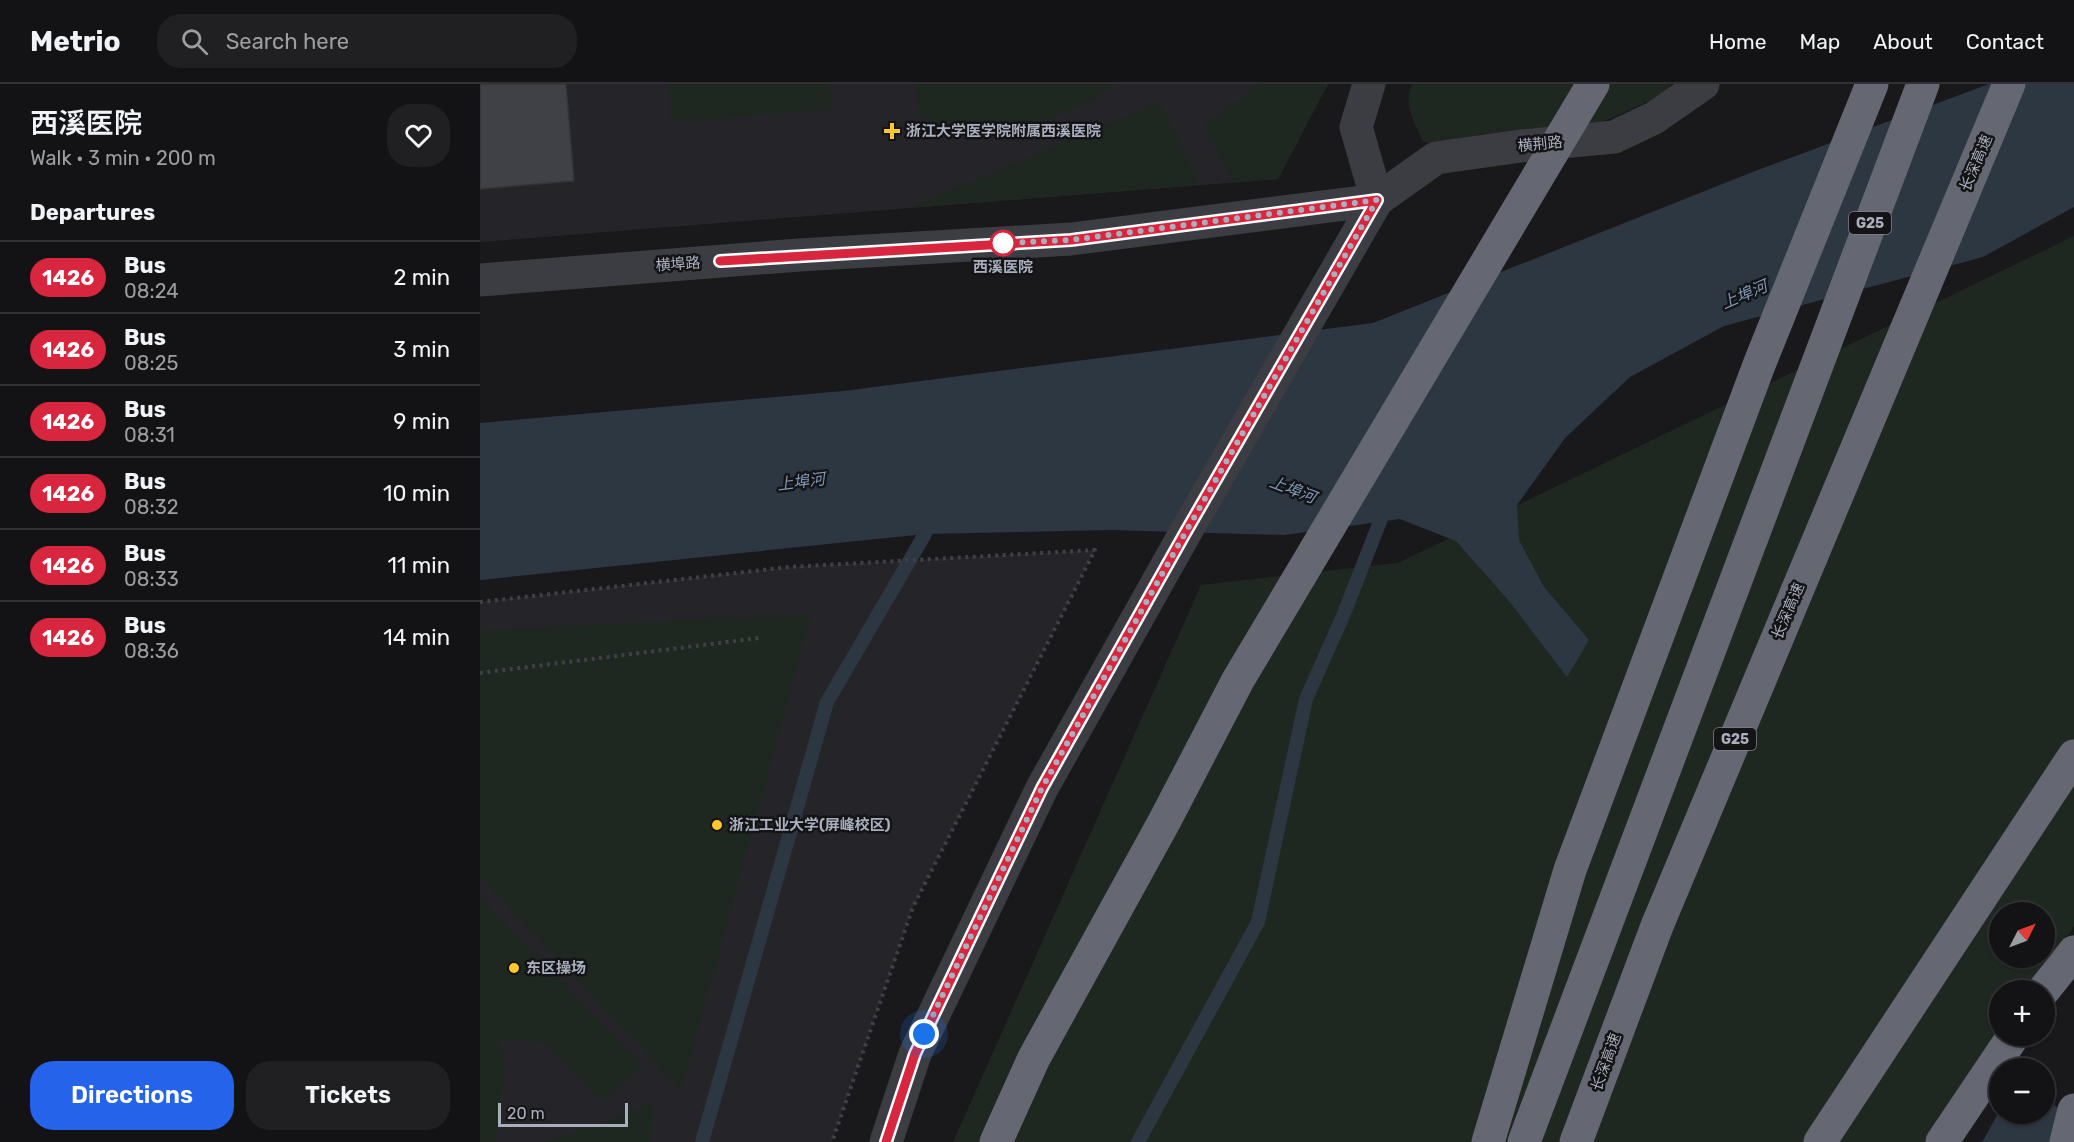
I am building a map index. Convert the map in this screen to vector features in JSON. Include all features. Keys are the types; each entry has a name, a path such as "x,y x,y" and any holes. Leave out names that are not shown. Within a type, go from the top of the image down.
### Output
{"highway":[{"path":"996,1142 1034,1058 1164,822 1238,680 1593,84"},
{"name":"G25","path":"1524,1142 1923,84"},
{"name":"长深高速","path":"1576,1142 1657,926 2009,84"},
{"path":"1488,1142 1570,870 1759,365 1872,85"},
{"path":"1820,1142 2074,756"},
{"path":"2052,980 2074,952"},
{"path":"1942,1142 2007,1046"},
{"path":"2066,1142 2074,1110"}],"street":[{"path":"1369,84 1356,128 1377,200"},
{"name":"横荆路","path":"886,1142 915,1054 1042,788 1184,535 1377,200 1436,158 1614,136 1654,118 1703,84"},
{"name":"横埠路","path":"480,280 799,255 1071,240 1377,200"}],"path":[{"path":"480,602 789,567 1095,550 913,908 832,1142"},
{"path":"480,673 759,638"}],"shaded area":[{"name":"浙江大学医学院附属西溪医院","path":"480,84 1328,84 1278,179 480,242"},
{"path":"668,84 830,84 832,109 671,122"},
{"path":"915,84 1114,84 1096,98 1054,117 996,138 955,135 917,114"},
{"path":"1261,84 1328,84 1278,179 1234,183 1203,125"},
{"path":"1412,84 1672,84 1660,96 1596,125 1453,151 1423,141 1409,106"},
{"path":"1160,102 1199,185 909,208"},
{"path":"2074,236 2074,926 2055,955 2055,902 1989,902 1989,968 2046,968 2039,980 1989,980 1989,1046 1993,1046 1933,1142 953,1142 1201,585 1398,563"},
{"name":"浙江工业大学(屏峰校区)","path":"1095,550 913,907 832,1142 480,1142 480,602 789,567"},
{"path":"811,614 681,1090 480,877 480,630"},
{"name":"东区操场","path":"480,897 643,1066 603,1100 542,1042 497,1039 504,1057 499,1117 494,1142 480,1142"},
{"path":"653,1102 650,1142 541,1142 600,1125"}],"water":[{"name":"上埠河","path":"1989,84 2074,84 2074,207 1983,257 1724,326 1630,377 1565,438 1517,505 1519,540 1544,587 1589,640 1567,677 1509,601 1456,541 1400,519 1284,535 1111,530 925,534 480,580 480,423 843,391 1373,323 1750,173"},
{"path":"2055,1106 2074,1120 2074,1142 1982,1142 1992,1124 2055,1124"}],"building":[{"path":"480,84 566,84 574,181 480,189"}],"waterway":[{"path":"1138,1142 1258,922 1306,699 1343,616 1386,506"},
{"path":"702,1142 827,702 925,534"}],"bus line":[{"name":"1426","path":"720,261 1071,240 1377,200 1184,535 1042,788 915,1054 886,1142"}],"place":[{"name":"浙江大学医学院附属西溪医院","path":"892,131"},
{"name":"西溪医院","path":"1003,243"},
{"name":"浙江工业大学(屏峰校区)","path":"717,825"},
{"name":"东区操场","path":"514,968"}],"route":[{"path":"924,1034 1042,788 1184,535 1377,200 1071,240 1003,243"}]}
